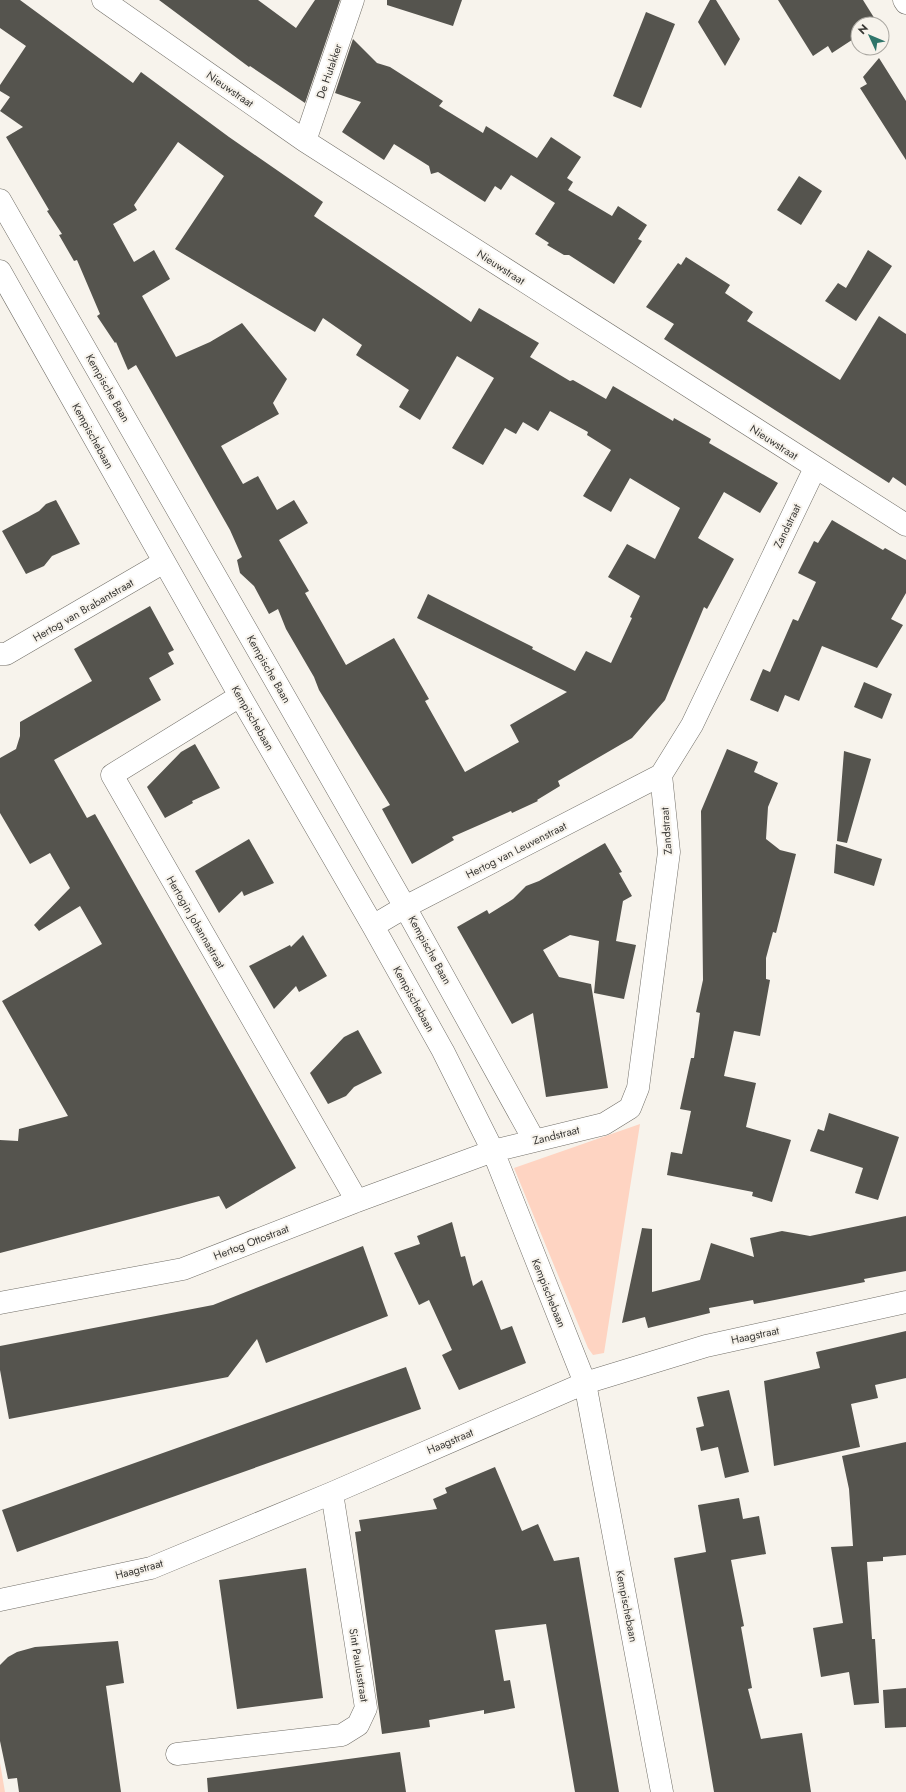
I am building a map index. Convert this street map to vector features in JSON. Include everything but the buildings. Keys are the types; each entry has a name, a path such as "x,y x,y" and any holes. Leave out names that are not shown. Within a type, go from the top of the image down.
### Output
{"street":[{"name":"Nieuwstraat","path":"103,0 305,141 815,468 906,524"},
{"name":"De Hutakker","path":"305,141 353,0"},
{"name":"Kempische Baan","path":"0,200 406,907 534,1140"},
{"name":"Kempischebaan","path":"0,271 240,696 373,926 443,1051 494,1151 585,1383 662,1792"},
{"name":"Zandstraat","path":"494,1151 604,1124 630,1108 638,1088 669,852 660,775 692,725 815,468"},
{"name":"Hertog van Brabantstraat","path":"0,654 6,654 164,562"},
{"name":"Hertogin Johannastraat","path":"240,696 112,775 357,1201"},
{"name":"Hertog van Leuvenstraat","path":"373,926 406,907 660,775"},
{"name":"Hertog Ottostraat","path":"0,1304 183,1269 357,1201 494,1151"},
{"name":"Haagstraat","path":"0,1600 151,1568 585,1383 706,1346 906,1302"},
{"name":"Sint Paulusstraat","path":"176,1754 342,1735 358,1725 366,1708 332,1492"}],"shaded area":[{"path":"640,1124 604,1353 593,1355 588,1348 514,1168"},
{"path":"0,1763 5,1792 0,1792"}]}
